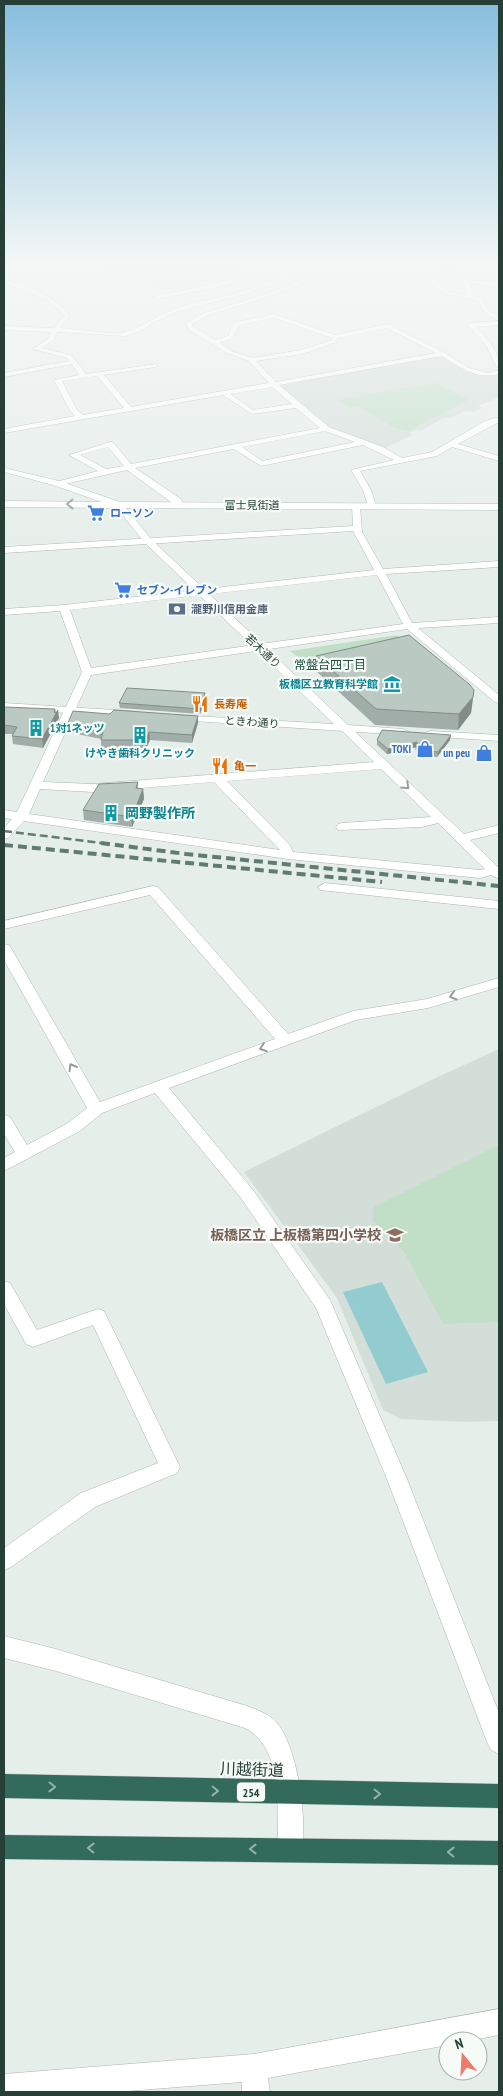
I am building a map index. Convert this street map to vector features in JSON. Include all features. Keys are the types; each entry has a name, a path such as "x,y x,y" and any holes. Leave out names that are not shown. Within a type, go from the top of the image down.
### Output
{"highway":[{"name":"川越街道","path":"4,1786 499,1796"},
{"path":"4,1847 499,1853"}],"street":[{"path":"4,375 64,364"},
{"path":"75,364 84,376"},
{"path":"255,364 271,379 273,384 326,429 402,461"},
{"path":"4,432 387,364"},
{"path":"459,364 467,369 488,375 499,372"},
{"path":"81,417 74,411 58,380 156,365"},
{"path":"98,374 130,410"},
{"path":"223,392 252,412 298,406"},
{"path":"372,506 367,490 355,470 434,454 488,423 499,419"},
{"path":"56,484 129,467 326,429"},
{"path":"235,446 261,464 363,443"},
{"path":"106,472 73,455 110,444 129,467 178,501 179,505"},
{"path":"451,444 499,459"},
{"path":"4,470 56,484 119,505"},
{"name":"富士見街道","path":"4,504 499,507"},
{"name":"若木通り","path":"119,505 148,541 497,873"},
{"path":"356,506 358,532 409,626 498,698"},
{"path":"4,550 357,528"},
{"path":"4,612 64,608 379,572 499,564"},
{"path":"4,835 21,817 87,672 64,608"},
{"path":"87,672 409,626 499,620"},
{"path":"4,706 140,715"},
{"name":"ときわ通り","path":"170,716 499,738"},
{"path":"36,785 93,788 383,764"},
{"path":"218,779 286,847 288,855"},
{"path":"4,814 288,855 480,874 497,873"},
{"path":"342,826 422,823 440,819"},
{"path":"461,839 499,829"},
{"path":"325,888 499,905"},
{"path":"4,925 154,890 285,1040"},
{"path":"4,948 96,1109"},
{"path":"4,1165 74,1127 96,1109 158,1086 354,1016 428,1003 499,982"},
{"path":"158,1086 247,1194 324,1305 398,1479 499,1742"},
{"path":"4,1121 24,1154"},
{"path":"4,1288 33,1339 98,1316 170,1467 88,1500 4,1560"},
{"path":"4,1647 76,1666 260,1722 270,1732 280,1753 289,1793 290,1849"},
{"path":"4,2088 255,2079 499,2022"}],"shaded area":[{"path":"395,364 454,364 464,370 499,377 499,397 478,406 483,408 472,412 465,411 451,418 443,418 421,431 416,430 409,433 413,435 385,448 366,443 329,427 281,387 281,385"},
{"name":"板橋区立 上板橋第四小学校","path":"499,1049 499,1421 465,1422 401,1419 383,1410 337,1298 244,1172 429,1081"}],"green space":[{"path":"435,383 469,400 407,431 395,428 357,406 349,407 337,400"},
{"path":"397,635 408,646 312,667 290,651"},
{"path":"499,1145 499,1322 443,1324 403,1250 373,1221 374,1207"}],"water":[{"path":"382,1282 428,1372 386,1384 343,1292"}],"building":[{"path":"409,635 474,690 473,697 459,714 376,709 316,656"},
{"path":"127,688 205,693 200,709 119,703"},
{"path":"4,707 55,709 54,712 56,713 58,710 42,739 12,736 17,727 4,725"},
{"path":"114,710 198,716 192,735 149,732 146,740 101,740 103,732 67,725 73,711 110,714"},
{"path":"382,730 451,735 438,752 416,750 417,742 388,749 377,740"},
{"name":"岡野製作所","path":"138,782 136,788 143,789 132,817 83,810 99,784"}],"railway":[{"path":"4,831 110,844"},
{"path":"101,843 186,854 499,886"},
{"path":"4,845 382,882"}],"place":[{"name":"ローソン","path":"96,513"},
{"name":"セブン-イレブン","path":"123,590"},
{"name":"瀧野川信用金庫","path":"177,609"},
{"name":"板橋区立教育科学館","path":"392,684"},
{"name":"長寿庵","path":"200,704"},
{"name":"1対1ネッツ","path":"36,728"},
{"name":"けやき歯科クリニック","path":"140,735"},
{"name":"TOKI","path":"425,749"},
{"name":"un peu","path":"484,753"},
{"name":"亀一","path":"220,766"},
{"name":"岡野製作所","path":"111,813"},
{"name":"板橋区立 上板橋第四小学校","path":"395,1235"}],"district":[{"name":"常盤台四丁目","path":"330,664"}]}
